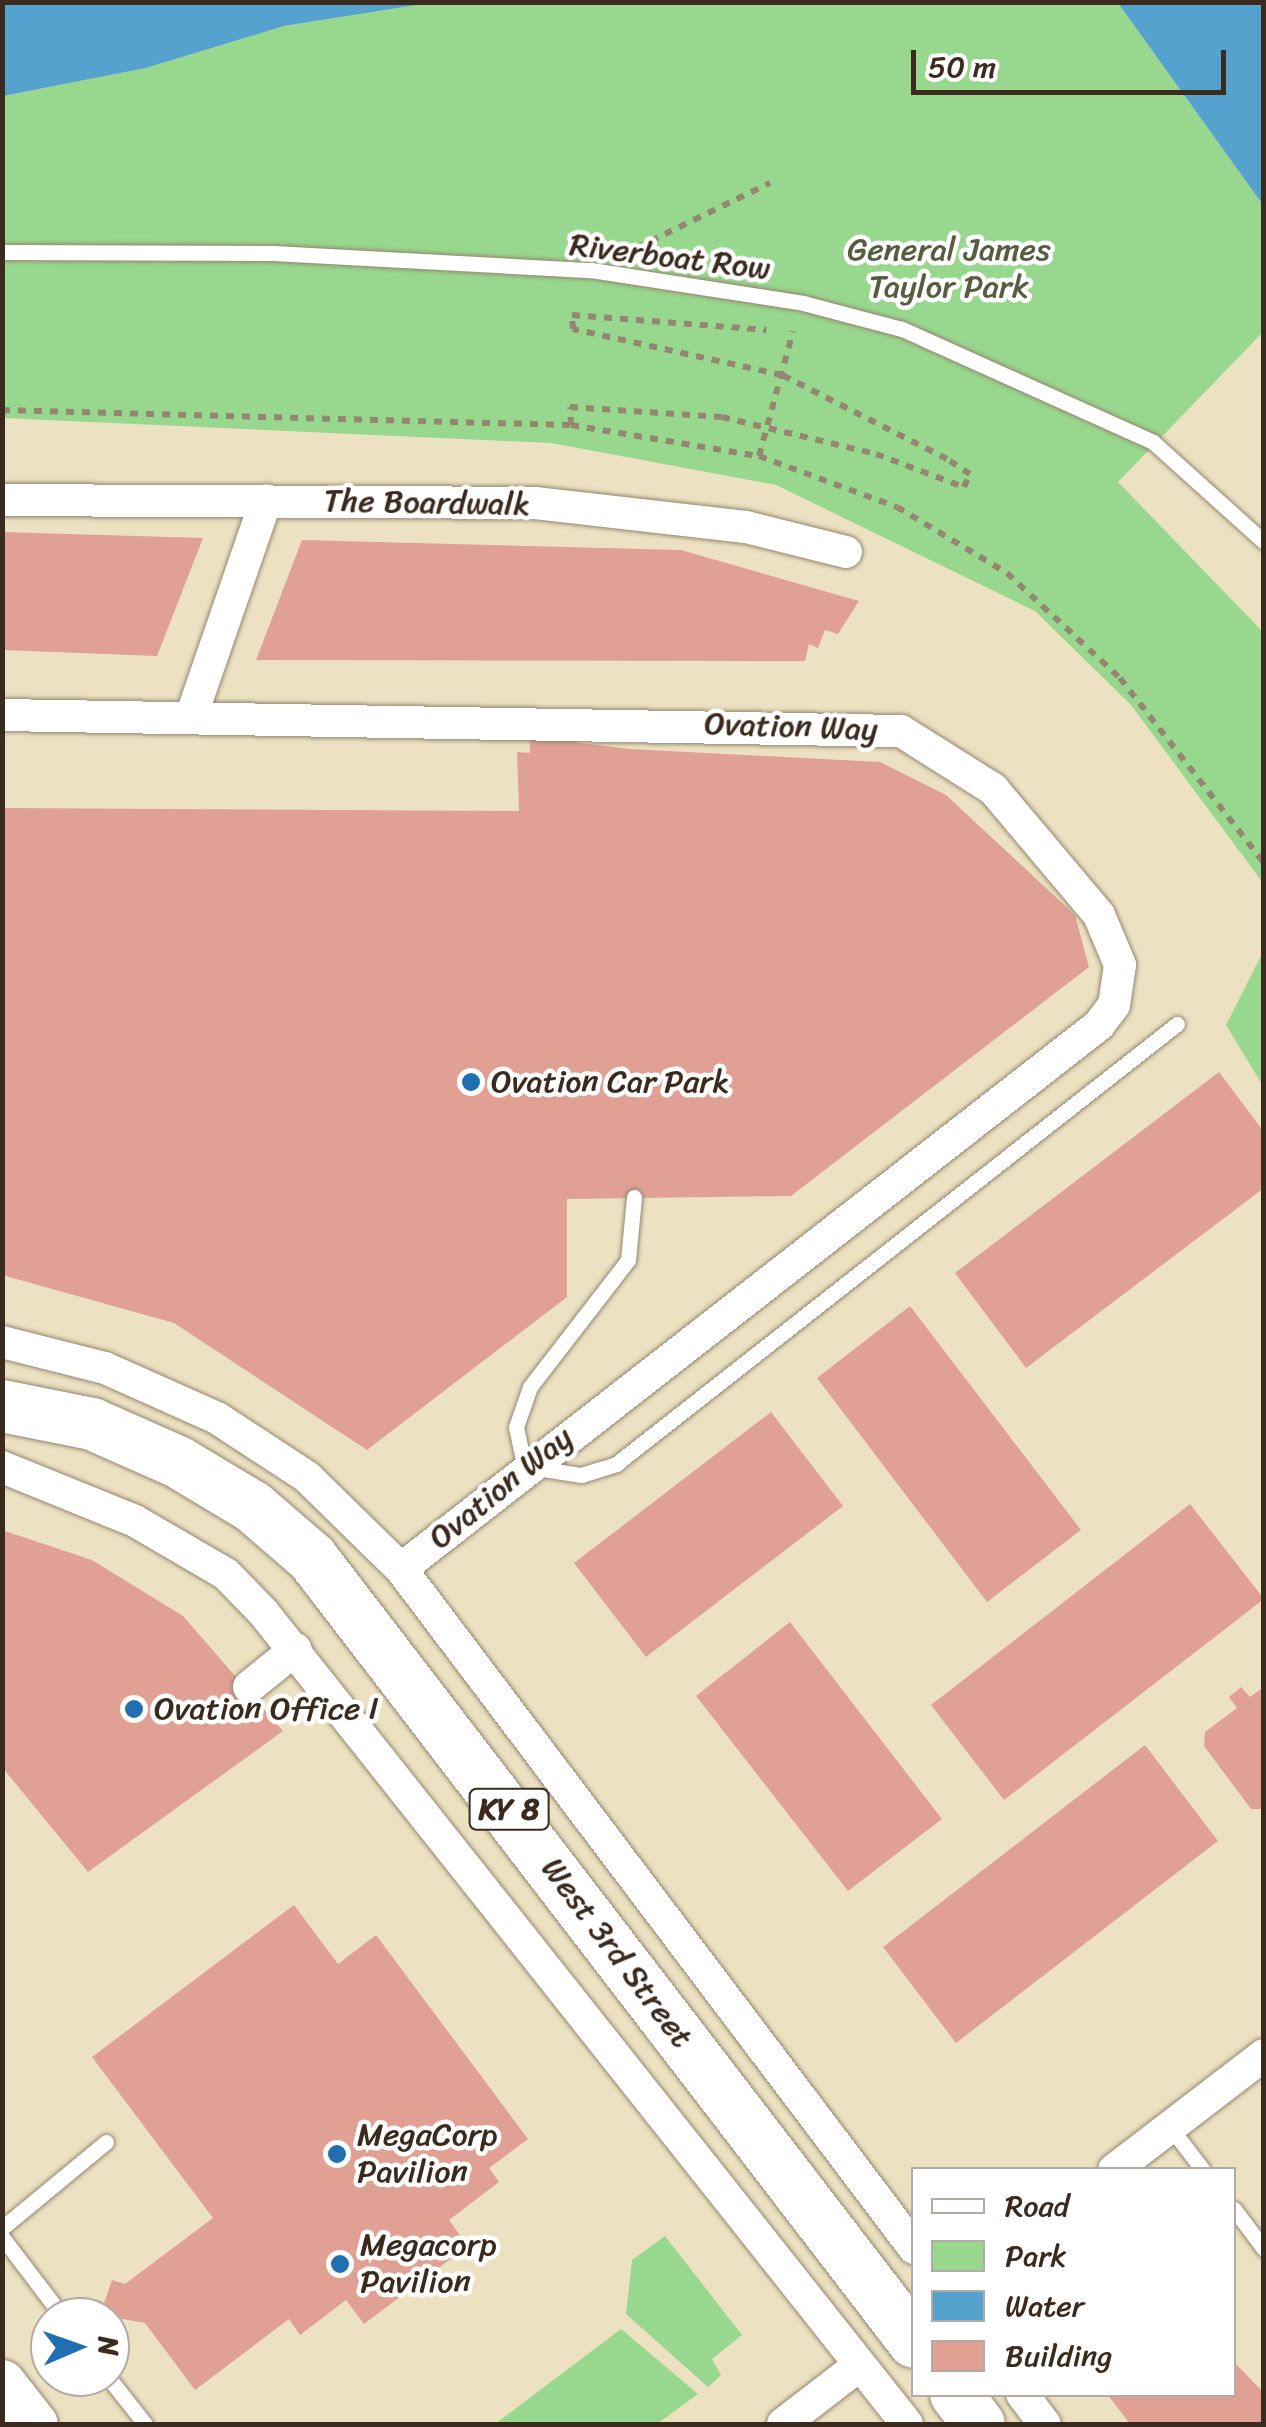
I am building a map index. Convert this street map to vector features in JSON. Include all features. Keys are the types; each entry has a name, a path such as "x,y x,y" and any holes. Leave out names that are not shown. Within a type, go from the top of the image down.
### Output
{"main road":[{"name":"West 3rd Street","path":"2,1406 92,1424 178,1462 252,1507 312,1558 911,2338"},
{"path":"958,2397 980,2424"}],"street":[{"name":"The Boardwalk","path":"2,500 534,503 746,528 846,552"},
{"path":"191,717 266,501"},
{"name":"Ovation Way","path":"2,715 901,732 993,789 1098,914 1114,947 1120,985 1099,1025 524,1466 401,1569"},
{"name":"West 3rd Street","path":"2,1342 104,1368 217,1418 308,1476 401,1569 911,2244"},
{"name":"West 3rd Street","path":"2,1467 135,1521 226,1574 296,1649 857,2367 907,2424"},
{"path":"249,1687 296,1649"},
{"path":"1118,2167 1264,2055"},
{"path":"782,2424 857,2367"},
{"path":"3,2386 35,2424"},
{"path":"1024,2397 1045,2424"}],"lane":[{"name":"Riverboat Row","path":"2,252 273,253 591,270 804,303 902,329 1153,442 1264,542"},
{"path":"634,1198 628,1260 530,1387 516,1428 524,1466 581,1475 616,1464 1177,1024"},
{"path":"1170,2127 1201,2167"},
{"path":"2,2228 106,2142"},
{"path":"1236,2212 1264,2249"},
{"path":"2,2238 47,2297"},
{"path":"123,2397 144,2424"}],"path":[{"path":"591,270 770,182"},
{"path":"759,456 804,303"},
{"path":"571,425 570,407 659,408 768,426 964,486 970,474 782,375 573,329 572,315 793,332"}],"green space":[{"name":"General James Taylor Park","path":"429,3 1118,3 1263,205 1263,332 1118,482 1263,632 1263,883 1131,705 1035,611 776,485 551,443 3,418 3,96 146,68 284,26"},
{"path":"1263,952 1263,1086 1226,1025"},
{"path":"665,2236 742,2335 712,2359 721,2375 708,2387 626,2314 632,2260"},
{"path":"621,2329 698,2394 657,2424 495,2424"}],"water":[{"path":"3,2 429,3 284,26 146,68 3,96"},
{"path":"1118,3 1263,3 1263,205"}],"building":[{"path":"2,532 203,538 157,656 2,650"},
{"path":"302,540 681,550 859,601 838,634 825,630 818,648 809,644 805,661 256,660"},
{"name":"Ovation Car Park","path":"573,733 573,742 630,749 880,762 946,795 1075,915 1089,967 791,1196 567,1199 567,1297 367,1450 174,1323 2,1275 2,808 519,811 517,752 530,753 529,734"},
{"path":"1219,1072 1264,1132 1264,1188 1026,1368 955,1273"},
{"path":"910,1306 1081,1530 987,1602 817,1378"},
{"path":"771,1412 843,1506 646,1657 574,1563"},
{"path":"1190,1504 1264,1599 1004,1800 931,1705"},
{"name":"Ovation Office I","path":"2,1530 92,1560 183,1616 283,1731 88,1872 2,1767"},
{"path":"790,1622 942,1819 848,1891 696,1696"},
{"path":"1241,1687 1250,1697 1264,1687 1264,1809 1251,1809 1204,1746 1205,1732 1237,1708 1229,1697"},
{"path":"1145,1745 1218,1841 956,2043 883,1947"},
{"name":"MegaCorp Pavilion","path":"294,1905 338,1964 376,1935 528,2139 489,2168 499,2182 449,2220 468,2246 364,2324 346,2300 300,2335 289,2319 195,2390 145,2323 130,2320 130,2297 106,2297 112,2280 125,2284 213,2218 92,2057"},
{"path":"1236,2364 1264,2393 1264,2424 1130,2424 1109,2397 1236,2397"}],"place":[{"name":"Ovation Car Park","path":"471,1082"},
{"name":"Ovation Office I","path":"134,1709"},
{"name":"MegaCorp Pavilion","path":"337,2154"},
{"name":"Megacorp Pavilion","path":"340,2264"}]}
